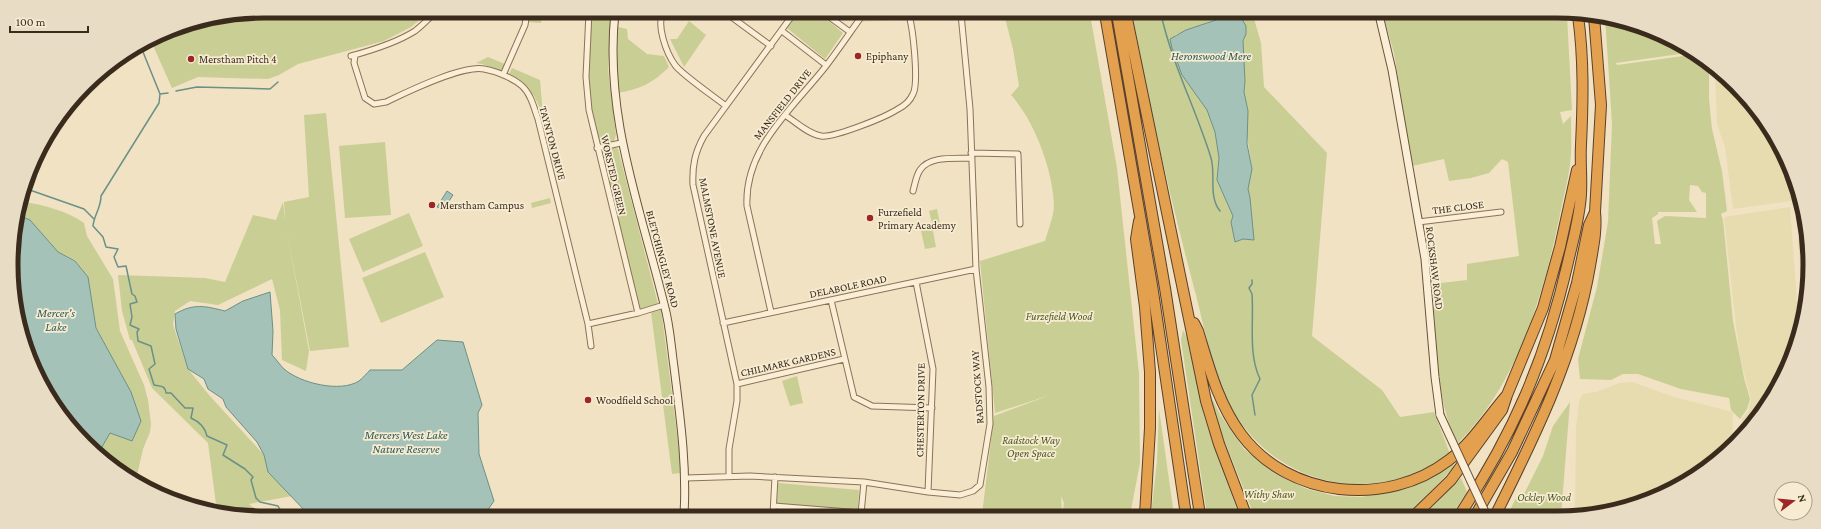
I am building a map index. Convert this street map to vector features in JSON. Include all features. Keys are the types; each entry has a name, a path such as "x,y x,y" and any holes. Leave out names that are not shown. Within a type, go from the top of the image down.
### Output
{"highway":[{"path":"1106,18 1140,213 1185,511"},
{"path":"1118,18 1164,281 1199,511"},
{"path":"1127,18 1206,400 1220,444 1245,511"},
{"path":"1462,511 1484,478 1516,419 1540,361 1560,297 1577,222 1581,194 1580,160 1583,98 1578,19"},
{"path":"1498,511 1522,463 1560,376 1586,289 1596,226 1595,212 1601,105 1594,21"},
{"path":"1419,511 1451,480 1502,410 1507,394 1543,308 1560,247 1580,160"},
{"path":"1478,511 1512,452 1555,360 1577,283 1589,225 1595,212"},
{"path":"1140,213 1136,239 1145,307 1150,372 1150,428 1145,511"},
{"path":"1187,310 1198,331 1218,395 1241,434 1257,452 1272,465 1294,477 1317,486 1342,490 1365,490 1409,481 1434,470 1449,461 1466,445 1507,394"},
{"path":"1142,511 1145,504"}],"street":[{"name":"TAYNTON DRIVE","path":"429,18 416,30 400,39 353,55 354,64 365,98 374,104 386,102 461,70 483,68 503,75 522,87 532,100 588,324 591,346"},
{"path":"503,75 525,25 526,18"},
{"name":"WORSTED GREEN","path":"590,18 586,77 589,110 638,314"},
{"name":"BLETCHINGLEY ROAD","path":"614,18 612,46 613,85 621,143 664,305 672,342 686,478 684,511"},
{"path":"662,18 660,31 675,66 726,106"},
{"path":"733,18 771,46"},
{"name":"MALMSTONE AVENUE","path":"729,475 729,448 737,400 737,384 702,232 692,175 694,160 699,146 726,106 791,18"},
{"path":"831,18 850,32"},
{"name":"MANSFIELD DRIVE","path":"771,312 747,206 747,188 751,169 760,149 785,115 826,65 860,18"},
{"path":"785,115 812,134 826,136 888,114 904,105 914,93 916,80 909,18"},
{"name":"RADSTOCK WAY","path":"686,478 729,475 864,482 928,492 960,495 973,491 980,485 990,424 989,387 976,269 970,109 961,18"},
{"name":"ROCKSHAW ROAD","path":"1380,18 1392,70 1425,259 1435,377 1440,415 1485,511"},
{"path":"782,31 826,65"},
{"path":"598,148 621,143"},
{"path":"913,191 919,171 926,163 935,160 972,156 1018,154 1020,224"},
{"name":"THE CLOSE","path":"1418,222 1501,212"},
{"name":"DELABOLE ROAD","path":"723,323 976,269"},
{"name":"CHESTERTON DRIVE","path":"916,282 933,369 928,492"},
{"path":"831,300 854,396 872,406 932,408"},
{"path":"588,324 638,314 664,305"},
{"name":"CHILMARK GARDENS","path":"737,384 844,359"},
{"path":"773,511 775,477"},
{"path":"861,511 864,482"},
{"path":"774,506 828,511"}],"shaded area":[{"path":"864,18 905,18 903,20 861,22"},
{"path":"1715,76 1742,102 1770,141 1778,155 1795,201 1733,209 1725,147 1717,124"},
{"path":"1790,207 1798,314 1795,328 1778,374 1752,415 1741,428 1742,419 1749,410 1751,399 1741,361 1724,217"},
{"path":"1799,219 1803,264 1802,283 1798,243"},
{"path":"1632,382 1674,397 1733,412 1732,438 1707,460 1666,486 1620,503 1589,509 1575,510 1576,429 1579,401 1583,394 1596,392 1620,383"}],"green space":[{"path":"264,18 422,18 411,27 384,41 298,64 279,75 268,79 198,77 172,88 153,44 201,26 232,20"},
{"path":"529,18 541,18 541,23 529,22"},
{"path":"592,18 612,18 608,69 616,135 614,141 602,144 598,143 591,110 588,76"},
{"path":"794,18 825,18 843,33 825,59 787,28"},
{"name":"Furzefield Wood","path":"1005,18 1091,18 1117,168 1139,374 1140,463 1131,511 1063,511 1064,503 1061,496 1062,511 982,511 994,416 1050,395 995,413 980,261 1045,241 1054,209 1053,191 1041,146 1027,118 1011,95 1019,86 1013,49"},
{"path":"1133,18 1254,18 1261,43 1264,87 1327,153 1312,336 1382,390 1400,417 1434,412 1450,454 1412,475 1382,483 1358,484 1334,482 1311,476 1290,466 1270,453 1252,437 1229,404 1212,358 1154,120","holes":["1216,19 1245,38 1243,41 1245,81 1244,92 1248,111 1246,129 1252,169 1248,189 1254,240 1243,239 1235,242 1231,222 1233,216 1217,180 1219,158 1215,132 1207,110 1182,75 1172,48 1175,35"]},
{"path":"1384,18 1567,19 1572,110 1560,112 1563,124 1571,116 1571,159 1547,272 1526,335 1497,394 1478,420 1457,444 1444,406 1440,386 1432,284 1467,280 1467,264 1519,256 1508,162 1502,159 1489,173 1471,178 1449,181 1444,159 1412,166 1394,53"},
{"path":"689,21 706,35 684,67 670,39 677,39"},
{"path":"1605,23 1636,31 1666,43 1684,53 1616,63 1617,65 1687,56 1709,71 1709,99 1712,129 1722,171 1727,211 1721,214 1723,220 1733,321 1744,378 1750,399 1747,409 1740,419 1731,410 1729,398 1681,389 1638,374 1623,374 1611,380 1580,379 1578,359 1597,287 1608,222 1612,124","holes":["1690,185 1698,186 1702,192 1706,193 1706,218 1665,216 1657,221 1661,244 1655,244 1652,218 1658,214 1658,212 1697,212 1689,200"]},
{"path":"618,27 627,29 628,39 647,54 664,56 669,67 657,77 639,88 616,93"},
{"path":"488,57 505,64 502,71 476,63"},
{"path":"512,68 540,80 543,114 534,96 523,83 509,74"},
{"path":"326,113 349,347 310,351 286,227 309,351 306,371 282,360 280,310 272,279 218,305 190,301 175,311 173,325 188,369 209,395 264,455 268,472 292,496 249,504 258,511 232,509 215,506 216,504 208,443 152,388 132,340 130,340 122,311 118,275 205,278 225,282 253,215 276,220 283,202 285,221 284,202 309,197 304,115"},
{"path":"385,142 391,215 345,218 339,146"},
{"path":"615,147 618,149 658,304 642,309 639,307 601,153 603,150"},
{"path":"550,198 551,203 532,208 531,203"},
{"path":"26,202 55,209 84,223 87,236 113,279 120,331 144,385 148,400 151,424 137,475 114,460 101,449 131,392 96,328 88,277 75,260 57,252 30,220 23,217"},
{"path":"937,209 941,230 933,231 936,247 925,249 920,226 932,223 929,211"},
{"path":"409,213 423,246 363,272 349,239"},
{"path":"425,252 444,297 381,323 362,278"},
{"path":"661,308 682,473 672,474 651,312"},
{"path":"1183,330 1188,340 1205,419 1238,511 1206,511 1181,340"},
{"path":"797,376 803,403 790,406 782,381"},
{"name":"Withy Shaw","path":"1210,394 1221,416 1244,449 1275,474 1307,489 1335,496 1361,497 1389,492 1423,482 1453,464 1455,466 1412,511 1252,511 1219,427"},
{"name":"Ockley Wood","path":"1570,402 1561,511 1510,511 1518,494 1524,494 1543,456 1553,426"},
{"path":"1159,409 1173,511 1151,511 1157,461"},
{"path":"1461,478 1467,492 1454,511 1428,511"},
{"path":"778,483 859,490 858,510 777,504"}],"water":[{"name":"Heronswood Mere","path":"1222,18 1241,18 1246,26 1246,34 1243,41 1245,81 1244,92 1248,111 1247,144 1252,169 1248,189 1254,240 1243,239 1235,242 1231,222 1233,216 1217,180 1219,158 1215,132 1207,110 1182,75 1172,48 1170,39 1186,30"},
{"path":"447,191 453,195 443,210 437,207"},
{"name":"Mercer's Lake","path":"23,217 30,220 58,252 75,261 88,277 96,328 131,392 141,421 132,441 110,433 101,449 69,415 43,374 26,328 20,297 18,264 20,232"},
{"name":"Mercers West Lake Nature Reserve","path":"270,292 273,331 272,355 284,369 291,374 320,385 351,385 359,381 370,370 402,370 437,340 463,342 482,405 478,413 479,454 494,501 487,511 305,511 268,472 264,455 257,442 226,407 223,399 208,389 204,379 188,369 176,329 175,314 188,308 200,306 225,311 243,301"}],"waterway":[{"path":"1162,18 1171,51 1211,158 1214,199 1220,211"},
{"path":"142,50 160,94 159,103 101,196 93,226 103,237 106,247 118,249 114,257 118,267 126,266 132,294 135,296 137,302 130,304 132,317 130,325 139,329 137,332 138,341 151,346 155,364 149,369 154,385 163,387 166,393 171,393 185,408 193,408 191,418 202,425 207,436 227,445 223,455 245,469 253,477 251,480 256,498 260,502 278,506 281,511"},
{"path":"176,91 197,87 270,89 278,82"},
{"path":"160,94 168,93"},
{"path":"29,190 84,209 94,219"},
{"path":"1252,280 1252,284 1249,288 1252,294 1252,338 1254,359 1260,379 1252,395 1255,415"}],"place":[{"name":"Epiphany","path":"858,56"},
{"name":"Merstham Pitch 4","path":"191,59"},
{"name":"Merstham Campus","path":"432,205"},
{"name":"Furzefield Primary Academy","path":"870,218"},
{"name":"Woodfield School","path":"588,400"}],"park label":[{"name":"Radstock Way Open Space","path":"1031,446"}]}
